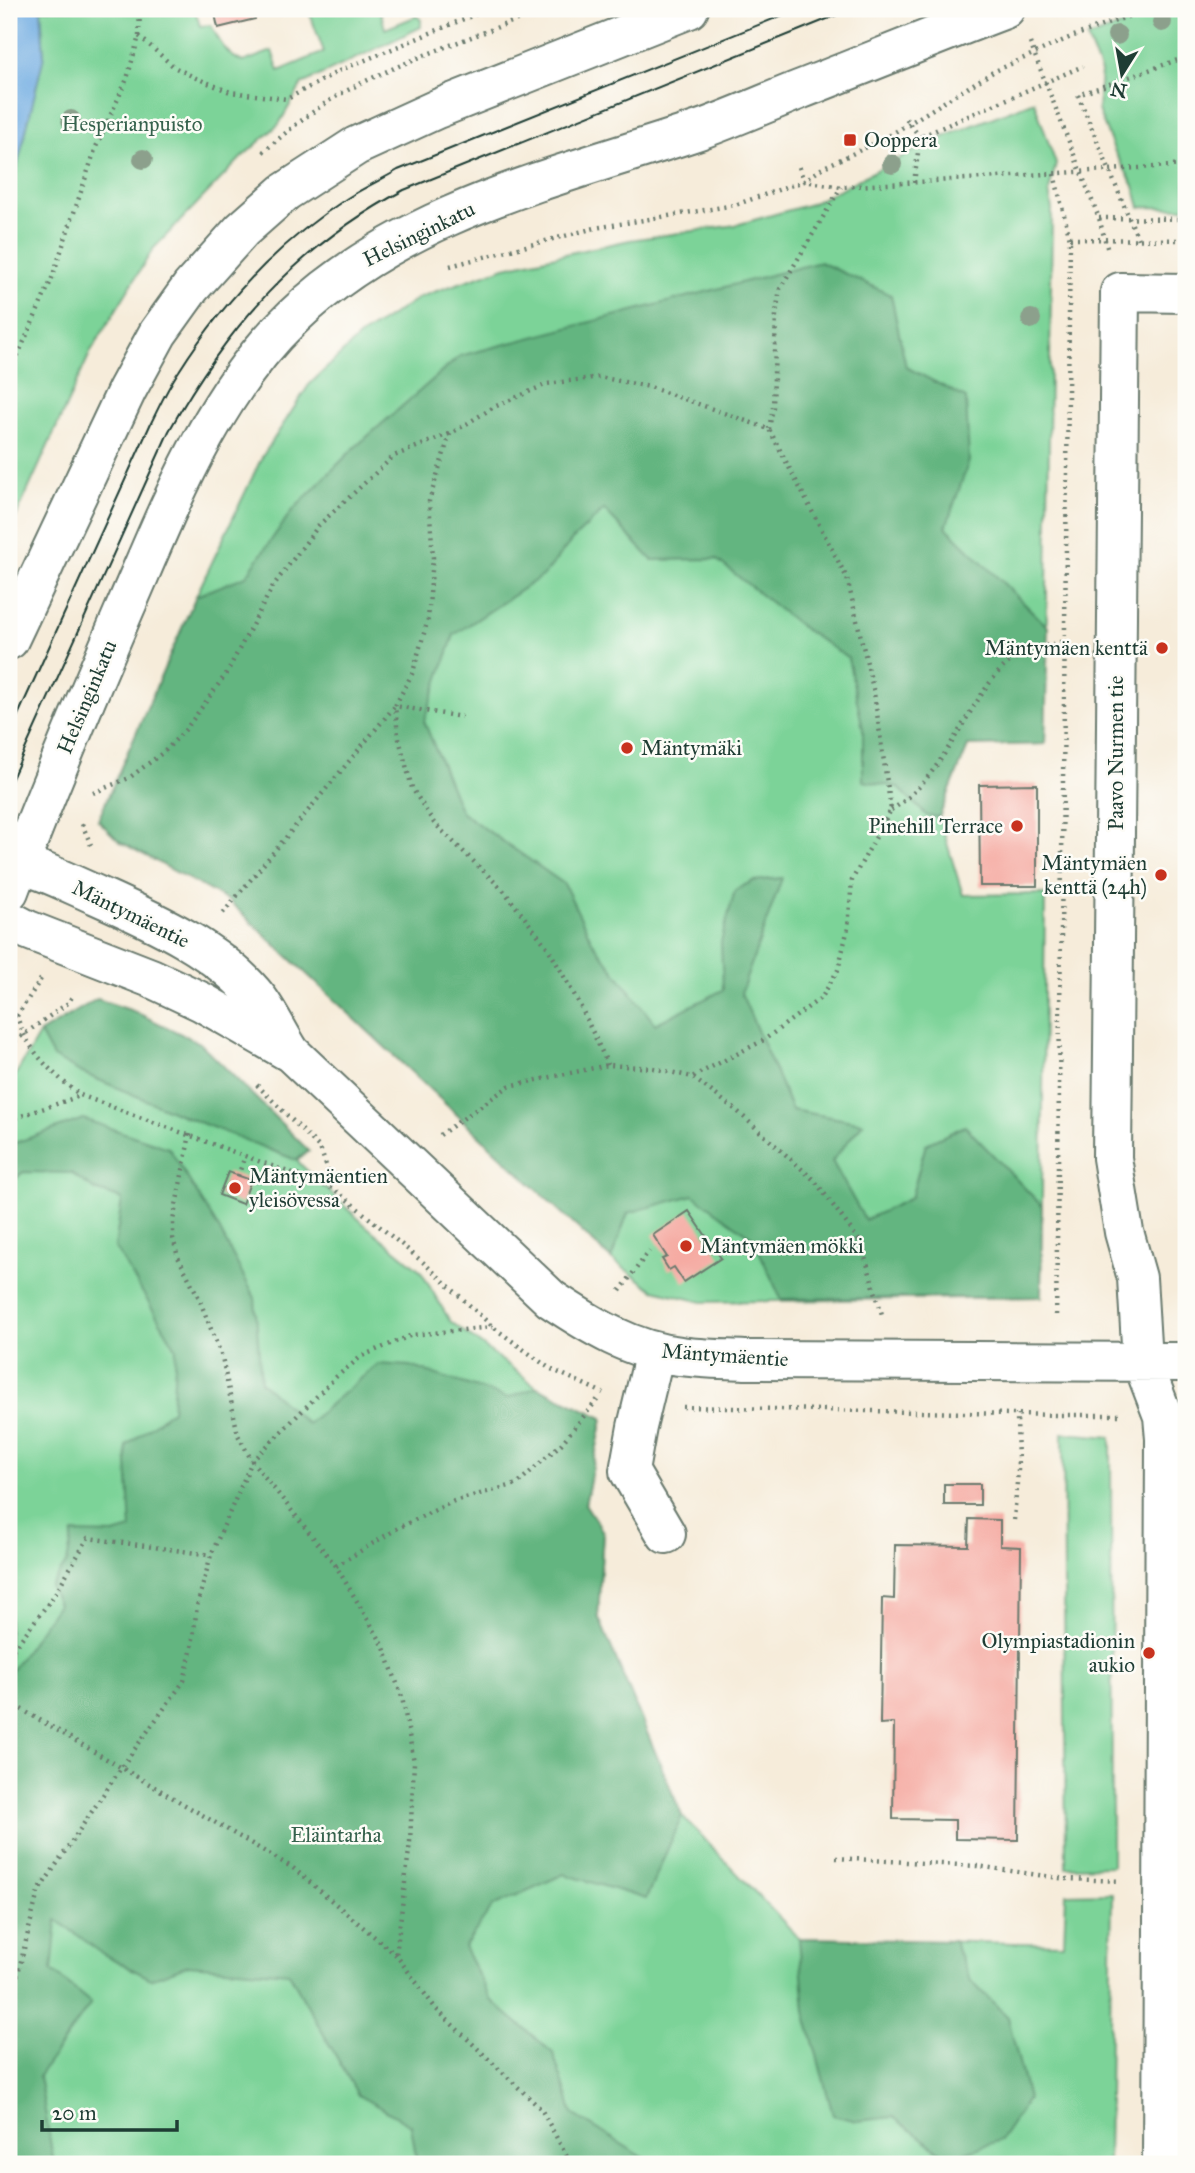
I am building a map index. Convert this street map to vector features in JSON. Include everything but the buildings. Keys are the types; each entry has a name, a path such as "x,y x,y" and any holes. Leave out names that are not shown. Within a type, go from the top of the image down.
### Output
{"main road":[{"path":"9,640 127,390 158,333 191,287 242,230 285,192 356,146 437,109 689,9"},
{"name":"Helsinginkatu","path":"12,872 169,508 225,403 251,362 292,317 333,282 375,252 461,211 562,173 702,129 983,12"},
{"path":"1120,292 1186,293"},
{"name":"Paavo Nurmen tie","path":"1120,292 1112,1158 1124,1232 1137,1278 1142,1361 1163,1416 1165,1439 1163,2164"},
{"name":"Mäntymäentie","path":"12,872 128,909 199,947 258,999 291,1054"},
{"name":"Mäntymäentie","path":"9,920 151,978 202,1002 291,1054 551,1299 604,1332 655,1352 746,1360 1186,1362"},
{"path":"655,1352 629,1471 666,1534"}],"path":[{"path":"9,375 51,281 96,147 127,79 139,36 140,9"},
{"path":"139,36 174,67 196,78 230,92 287,99 339,71 488,9"},
{"path":"447,267 595,228 734,205 804,181 824,167 882,141 908,121 993,72 1149,9"},
{"path":"1034,54 1100,218 1120,292"},
{"path":"1138,239 1078,95 1186,57"},
{"path":"920,137 1083,66"},
{"path":"908,121 920,137 914,183"},
{"path":"804,181 841,187 1186,165"},
{"path":"799,167 804,181"},
{"path":"9,1013 17,1016 22,1034 50,1071 80,1096 190,1134 334,1189 424,1263 493,1327 549,1368 603,1393 643,1406 1058,1415 1056,1316 1070,239 1054,174"},
{"path":"841,187 780,289 776,313 773,407 769,429 847,578 874,693 891,810"},
{"path":"1100,218 1186,219"},
{"path":"1070,239 1186,240"},
{"path":"94,782 89,794 128,778 165,751 186,729 226,674 273,586 318,525 394,456 450,434 494,407 547,384 599,377 650,387 769,429"},
{"path":"221,916 395,706 413,672 428,619 433,558 429,501 450,434"},
{"path":"692,1077 764,1040 822,997 838,970 848,928 852,880 891,810 904,802 930,774 994,676 1012,660 1044,646 1065,641"},
{"path":"395,706 462,716"},
{"path":"395,706 398,735 412,788 435,823 505,891 548,947 580,1005 608,1065"},
{"path":"80,820 93,849"},
{"path":"9,1045 68,1003 78,989"},
{"path":"439,1136 509,1086 608,1065 653,1068 692,1077 736,1110 815,1181 861,1243 883,1318"},
{"path":"251,1080 320,1148 334,1189"},
{"path":"9,1120 80,1096"},
{"path":"429,1127 449,1146"},
{"path":"190,1134 173,1221 173,1238 178,1257 198,1296 222,1357 238,1436 253,1461 336,1566 383,1645 402,1697 414,1762 410,1842 396,1955"},
{"path":"238,1175 245,1156"},
{"path":"618,1295 649,1251"},
{"path":"1043,1316 1056,1316"},
{"path":"869,1318 896,1317"},
{"path":"9,2010 38,1892 121,1768 184,1681 197,1606 211,1555 253,1461 336,1377 362,1356 412,1335 493,1327"},
{"path":"336,1566 398,1528 454,1501 517,1484 561,1444 603,1393"},
{"path":"1014,1520 1017,1414"},
{"path":"9,1655 53,1597 88,1538 211,1555"},
{"path":"9,1702 293,1868 396,1955 436,2009 541,2109 571,2164"},
{"path":"836,1858 976,1866 1066,1879 1131,1882"}],"green space":[{"name":"Hesperianpuisto","path":"41,9 195,9 200,26 211,25 232,56 243,62 272,51 279,71 324,52 308,9 380,9 385,29 417,16 421,20 421,27 302,84 279,124 242,157 153,249 91,351 9,532 9,44 44,56"},
{"path":"1167,9 1186,9 1186,208 1140,207 1134,186 1114,150 1098,110 1101,72 1087,38"},
{"name":"Mäntymäki","path":"1034,101 1056,164 1049,191 1052,210 1045,744 968,746 939,817 963,895 1045,894 1041,1297 702,1302 654,1290 611,1259 229,901 119,841 98,820 196,596 262,457 309,385 359,337 420,297 505,267 630,240 736,225 811,204 933,141"},
{"path":"820,262 891,295 906,367 966,398 969,461 946,527 1048,627 1045,744 968,746 939,817 927,816 898,787 863,781 863,729 848,658 804,629 716,559 652,560 604,510 572,540 545,574 454,635 424,721 461,812 564,884 592,941 655,1024 723,990 721,942 735,890 753,881 782,878 741,993 792,1110 863,1123 832,1161 865,1220 911,1198 926,1144 965,1126 1042,1206 1041,1297 781,1299 753,1238 693,1195 628,1213 611,1259 229,901 119,841 98,820 196,596 246,576 291,512 353,449 460,356"},
{"name":"Eläintarha","path":"97,999 133,1011 200,1043 309,1151 297,1161 365,1225 420,1270 450,1321 537,1387 603,1418 585,1504 603,1532 598,1616 682,1816 799,1938 1064,1944 1066,1894 1112,1893 1108,2164 9,2164 9,1086 40,1033"},
{"path":"97,999 133,1011 200,1043 309,1151 296,1160 186,1117 80,1072 53,1057 40,1033"},
{"path":"83,1119 169,1148 219,1229 255,1298 261,1382 307,1424 378,1364 410,1366 508,1398 537,1387 603,1418 585,1504 603,1532 598,1616 682,1816 646,1899 564,1874 493,1906 464,1947 491,2000 553,2053 573,2114 654,2164 417,2164 411,2125 358,2095 289,1973 188,1965 151,1979 103,1954 57,1920 52,1971 91,2003 39,2076 54,2164 9,2164 9,1674 58,1604 50,1587 67,1562 73,1533 114,1534 131,1529 126,1446 172,1410 176,1348 115,1247 122,1199 95,1190 71,1173 23,1172 9,1185 9,1145"},
{"path":"1063,1433 1111,1437 1112,1866 1066,1867"},
{"path":"799,1938 954,1941 970,1980 1008,2017 1028,2099 1001,2140 949,2158 893,2117 857,2121 833,2115 805,2011"}],"water":[{"path":"9,9 41,9 44,56 9,201"}],"tram line":[{"path":"9,735 151,423 175,377 233,298 275,255 321,216 398,170 798,9"},
{"path":"9,785 169,431 215,357 268,293 298,264 330,237 404,190 852,9"}],"place":[{"name":"Ooppera","path":"850,140"},
{"name":"Mäntymäen kenttä","path":"1162,648"},
{"name":"Mäntymäki","path":"627,748"},
{"name":"Pinehill Terrace","path":"1017,826"},
{"name":"Mäntymäen kenttä (24h)","path":"1161,875"},
{"name":"Mäntymäentien yleisövessa","path":"235,1188"},
{"name":"Mäntymäen mökki","path":"686,1246"},
{"name":"Olympiastadionin aukio","path":"1149,1653"}]}
